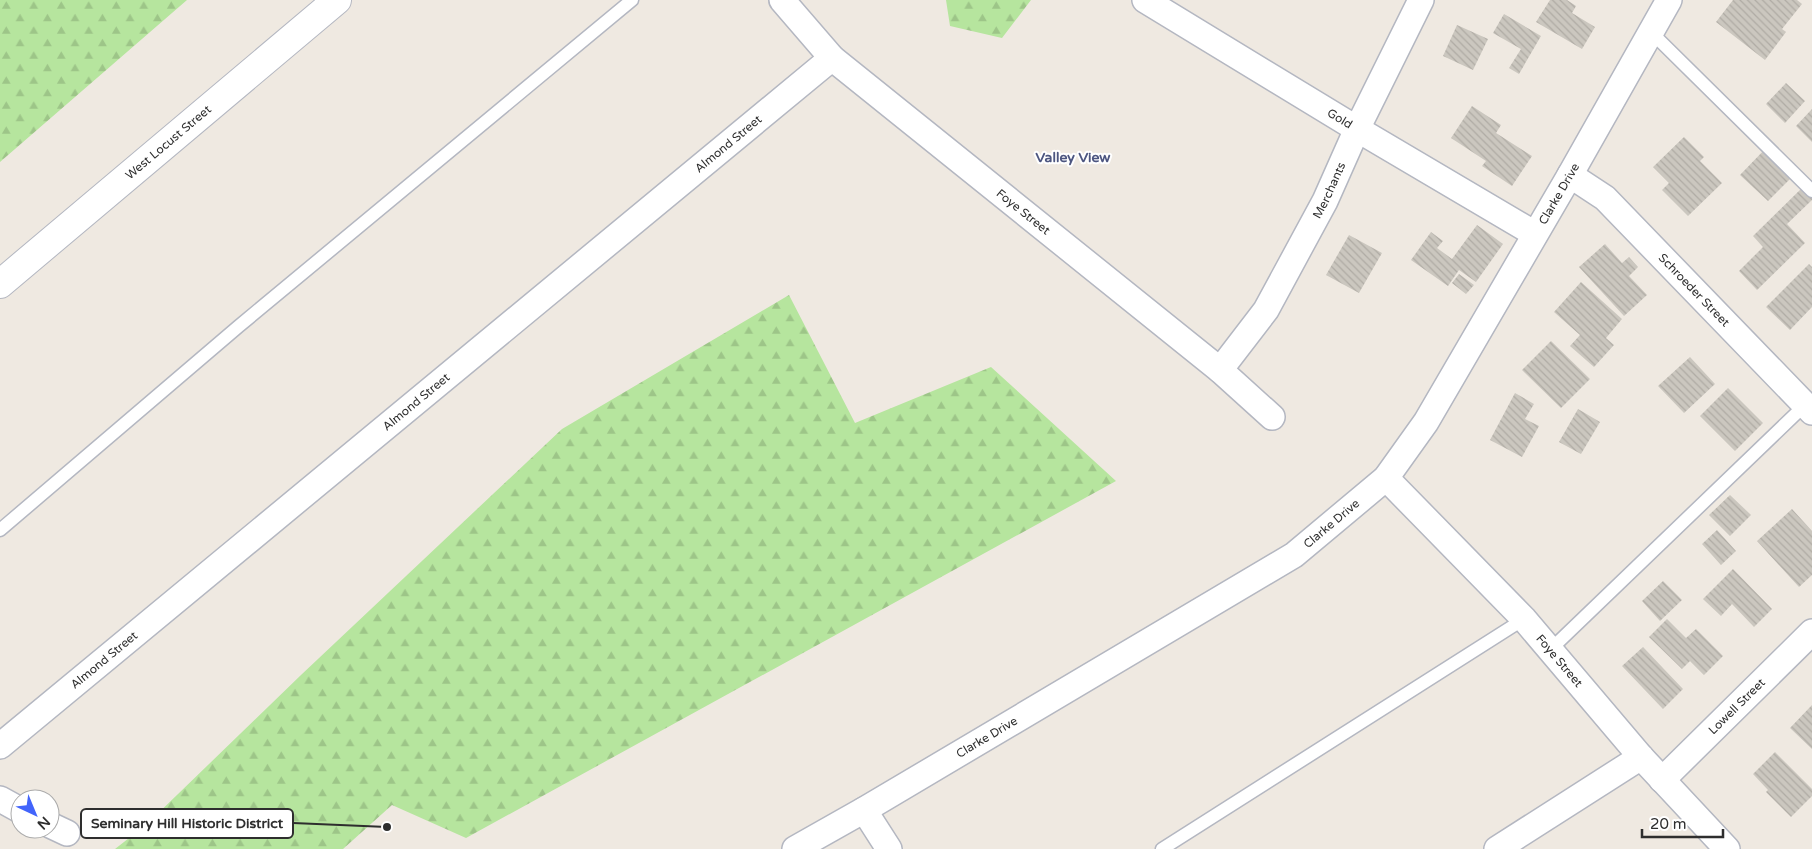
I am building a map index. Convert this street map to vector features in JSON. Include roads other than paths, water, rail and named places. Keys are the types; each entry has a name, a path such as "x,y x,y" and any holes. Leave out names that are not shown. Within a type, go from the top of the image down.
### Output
{"street":[{"name":"West Locust Street","path":"0,284 337,0"},
{"name":"Foye Street","path":"782,0 832,58 1220,370 1272,417"},
{"name":"Gold","path":"1145,0 1357,129 1535,234"},
{"name":"Merchants","path":"1220,370 1266,310 1325,201 1357,129 1421,0"},
{"name":"Clarke Drive","path":"795,849 1294,555 1386,478 1426,422 1570,175 1669,0"},
{"name":"Almond Street","path":"0,746 832,58"},
{"name":"Schroeder Street","path":"1570,175 1605,198 1809,408"},
{"name":"Foye Street","path":"1386,478 1524,619 1641,757 1726,849"},
{"name":"Lowell Street","path":"1662,780 1812,632"},
{"path":"1498,849 1641,757"},
{"path":"864,810 890,849"}],"lane":[{"path":"0,530 239,326 632,0"},
{"path":"1651,32 1812,190"},
{"path":"1550,650 1809,408"},
{"path":"1162,849 1524,619"}],"place":[{"name":"Seminary Hill Historic District","path":"387,827"}],"district":[{"name":"Valley View","path":"1073,157"}]}
